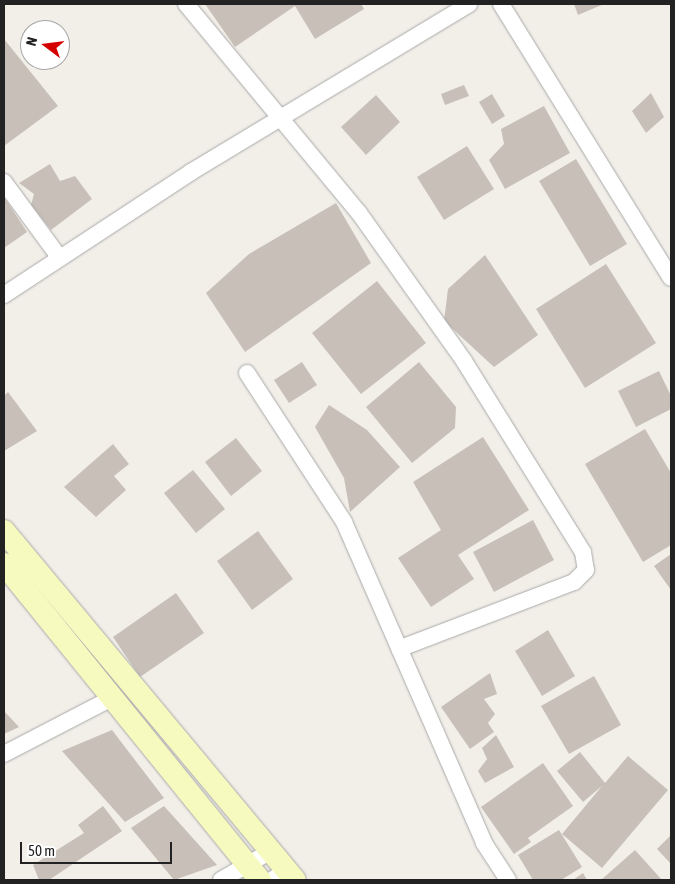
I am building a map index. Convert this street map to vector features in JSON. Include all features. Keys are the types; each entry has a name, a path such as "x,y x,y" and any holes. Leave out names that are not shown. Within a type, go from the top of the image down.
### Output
{"street":[{"path":"186,4 279,120 359,213 464,361 586,561 582,577 574,582 399,649"},
{"path":"4,295 59,257 468,4"},
{"path":"501,4 671,278"},
{"path":"4,182 59,257"},
{"path":"247,373 344,522 484,843 508,880"},
{"path":"4,531 271,851 285,877"},
{"path":"4,564 254,873"},
{"path":"4,754 112,698"},
{"path":"221,880 254,873 271,851"}],"building":[{"path":"205,4 361,4 364,9 315,39 295,6 235,47"},
{"path":"574,4 604,4 578,15"},
{"path":"4,39 20,59 20,70 29,70 58,106 4,146"},
{"path":"464,85 469,96 445,105 441,94"},
{"path":"651,93 664,117 646,133 632,111"},
{"path":"492,94 505,116 492,124 479,102"},
{"path":"376,95 400,122 366,155 341,127"},
{"path":"544,106 570,153 505,189 489,160 504,144 501,129"},
{"path":"467,146 494,189 444,220 417,177"},
{"path":"576,159 627,244 590,266 539,181"},
{"path":"50,164 60,181 75,176 92,199 51,230 31,205 34,194 19,183"},
{"path":"4,197 27,232 4,248"},
{"path":"336,203 371,263 245,352 206,293 249,254"},
{"path":"485,255 538,335 494,367 444,321 448,289"},
{"path":"606,264 656,343 585,388 536,309"},
{"path":"377,281 426,343 361,394 312,333"},
{"path":"302,362 317,385 289,403 274,380"},
{"path":"419,362 456,407 455,428 412,463 366,407"},
{"path":"659,371 671,396 671,409 636,427 618,391"},
{"path":"8,392 37,431 4,451 4,396"},
{"path":"329,405 367,430 400,467 350,512 344,478 315,427"},
{"path":"645,429 671,473 671,545 643,562 585,464"},
{"path":"483,437 529,510 458,555 474,579 431,607 398,558 441,530 413,482"},
{"path":"236,438 262,471 231,496 205,462"},
{"path":"113,444 129,464 114,476 126,490 96,517 64,487"},
{"path":"193,470 225,509 196,533 164,493"},
{"path":"533,520 554,560 494,592 473,552"},
{"path":"258,531 293,579 252,610 217,561"},
{"path":"671,554 671,590 654,566"},
{"path":"176,593 204,633 140,677 113,637"},
{"path":"548,630 575,676 542,696 515,651"},
{"path":"490,673 497,694 484,699 495,714 488,723 494,732 470,749 441,707"},
{"path":"594,676 621,725 569,754 541,706"},
{"path":"4,711 19,727 4,734"},
{"path":"112,730 164,798 125,822 62,751"},
{"path":"496,735 514,767 485,783 478,771 487,759 482,748"},
{"path":"580,752 605,783 628,756 668,790 602,868 562,834 602,786 583,802 557,771"},
{"path":"543,763 573,806 528,838 531,842 514,854 481,807"},
{"path":"103,806 122,831 49,880 39,880 33,865 84,833 78,825"},
{"path":"164,806 217,865 174,880 131,828"},
{"path":"559,830 582,867 561,880 533,880 518,855"},
{"path":"671,835 671,864 657,849"},
{"path":"635,850 662,880 601,880"},
{"path":"583,873 587,880 573,880"}]}
